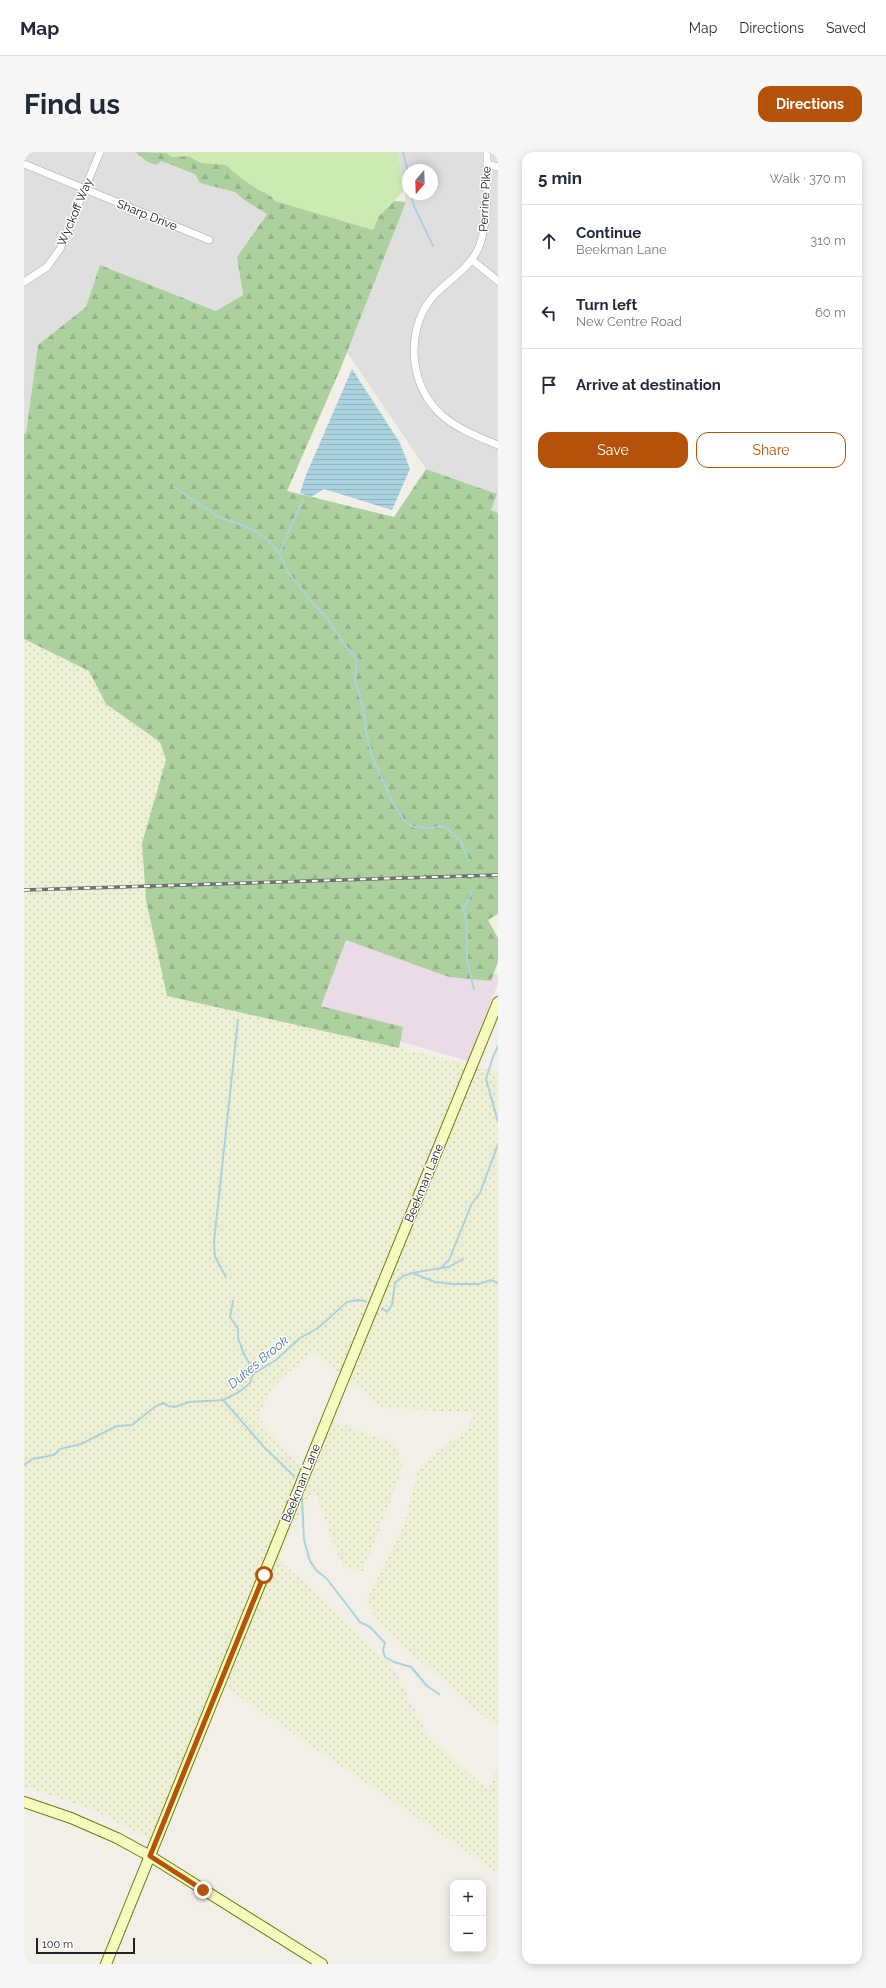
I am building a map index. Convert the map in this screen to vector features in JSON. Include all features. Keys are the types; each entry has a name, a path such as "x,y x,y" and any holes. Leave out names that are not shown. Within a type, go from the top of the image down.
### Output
{"street":[{"name":"Wyckoff Way","path":"24,282 47,267 60,249 100,152"},
{"name":"Perrine Pike","path":"487,152 482,239 472,260 431,300 423,312 414,341 414,363 422,388 443,416 463,430 498,445"},
{"name":"Sharp Drive","path":"24,164 210,240"},
{"path":"487,164 498,167"},
{"path":"472,260 498,281"},
{"name":"Beekman Lane","path":"106,1964 498,1002"},
{"path":"24,1802 94,1827 150,1856 322,1964"}],"shaded area":[{"path":"24,152 153,152 275,201 237,257 243,295 216,311 100,265 86,307 38,345 26,433 24,434"},
{"path":"396,152 498,152 498,513 491,510 497,494 426,469 347,352 406,200 438,200 438,164 402,164 402,176 399,157"},
{"path":"339,926 498,975 498,983 468,1061 310,1015"}],"green space":[{"path":"135,152 167,153 172,157 188,156 201,163 226,165 245,181 269,195 275,201 373,230 379,216 394,201 406,202 340,370 287,491 394,517 426,469 497,494 491,510 498,513 498,914 488,920 498,938 498,962 491,981 449,977 346,940 321,1006 403,1027 399,1048 167,996 146,900 142,843 166,760 160,742 106,704 89,671 24,639 24,434 26,433 38,345 86,307 100,265 216,311 243,295 237,257 267,214 243,199 235,192 200,183 195,174 161,161 156,165 148,162"},
{"path":"155,152 396,152 399,157 402,193 379,216 373,230 275,201 198,164 172,158"},
{"path":"24,639 89,671 106,704 160,742 166,759 142,843 146,900 167,996 399,1048 498,1072 498,1728 379,1625 367,1600 403,1528 418,1469 469,1427 472,1413 384,1408 312,1352 276,1383 257,1416 299,1466 309,1469 329,1420 394,1443 403,1468 363,1571 343,1567 314,1490 294,1524 287,1519 272,1553 391,1664 426,1733 488,1791 498,1765 498,1873 221,1684 156,1843 96,1811 24,1786"}],"water":[{"path":"352,369 400,443 410,469 392,510 324,489 311,497 300,493 306,475"}],"waterway":[{"path":"403,152 406,164"},
{"path":"412,200 433,246"},
{"path":"174,487 217,516 252,529 266,538 279,553 287,571 327,618 346,647 357,659 355,680 363,707 367,737 373,758 394,805 404,821 414,827 432,828 444,826 461,841 468,860"},
{"path":"279,553 303,500"},
{"path":"472,890 463,910 467,920 467,961 474,989"},
{"path":"226,1277 215,1257 214,1242 238,1020"},
{"path":"498,1046 486,1079 498,1122"},
{"path":"412,1273 441,1268 449,1260 472,1203 480,1193 498,1144"},
{"path":"441,1268 449,1267 463,1259"},
{"name":"Dukes Brook","path":"382,1308 387,1312 392,1305 395,1283 403,1276 412,1273 435,1282 452,1284 478,1284 491,1280 498,1283"},
{"name":"Dukes Brook","path":"24,1465 32,1459 54,1455 60,1449 81,1444 117,1426 132,1425 156,1406 164,1403 168,1406 175,1407 189,1402 223,1400 239,1392 250,1383 253,1374 276,1360 300,1338 318,1328 347,1302 358,1300 365,1301"},
{"path":"233,1301 230,1317 238,1329 238,1338 244,1354 249,1363 254,1366 253,1368 256,1372"},
{"path":"223,1400 264,1447 294,1476"},
{"path":"302,1497 304,1540 310,1561 316,1570 327,1579 360,1622 370,1627 385,1643 383,1650 385,1657 394,1662 411,1667 427,1686 439,1694"}],"railway":[{"path":"24,890 498,875"}],"route":[{"path":"203,1890 150,1856 264,1575"}]}
